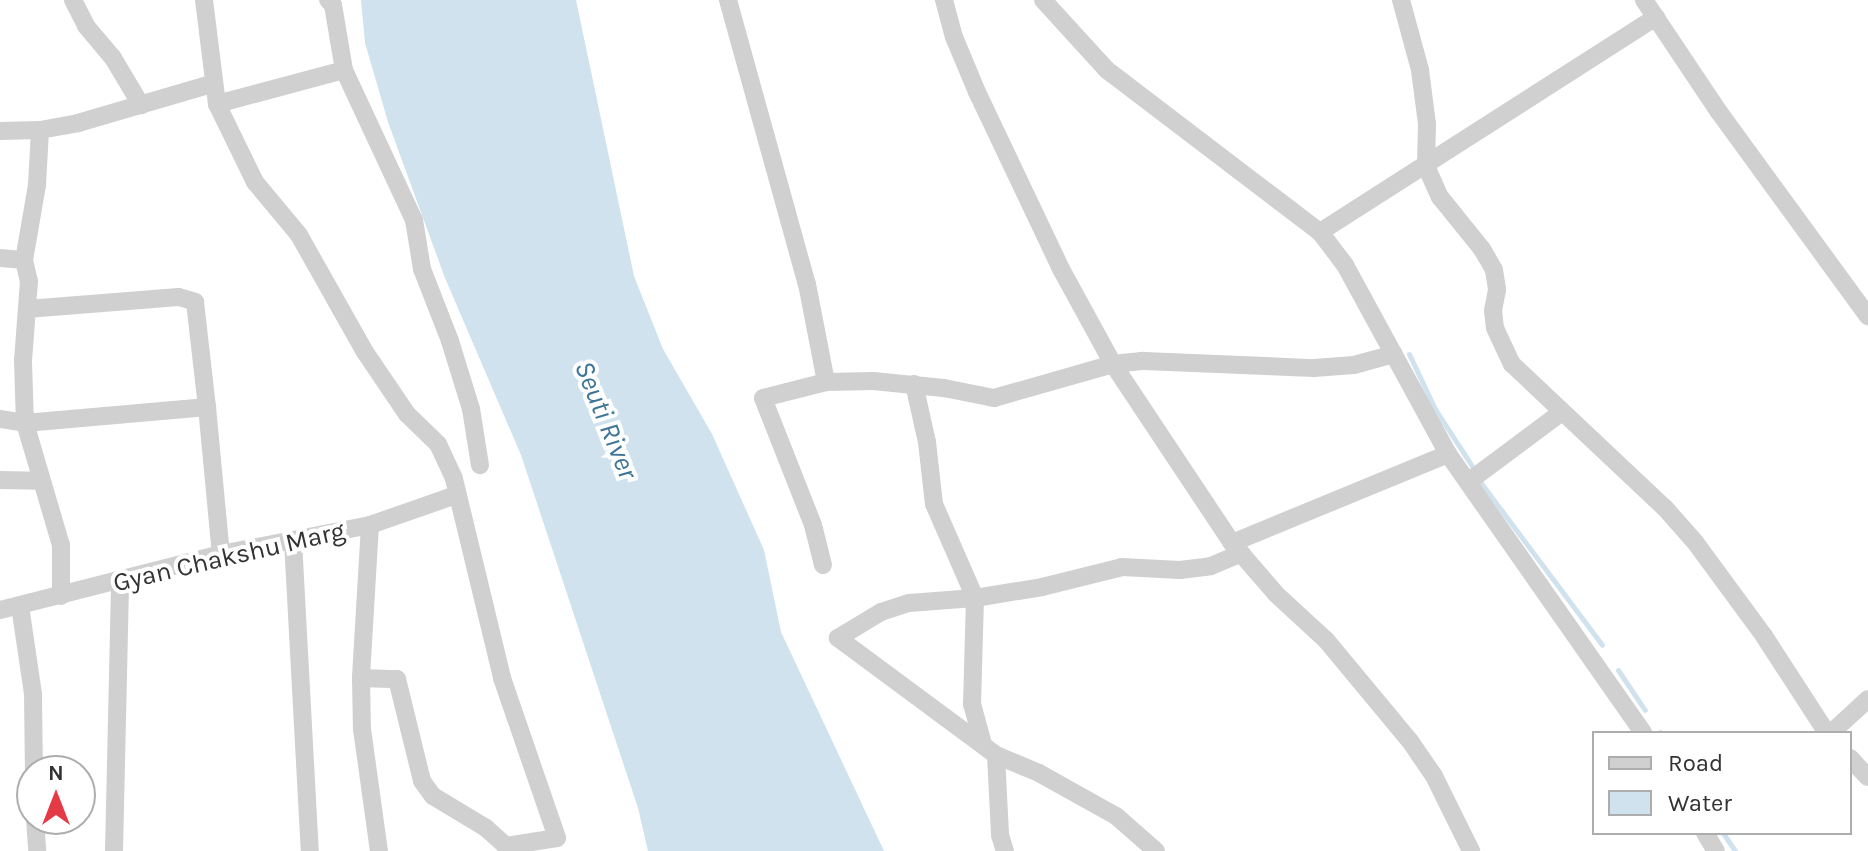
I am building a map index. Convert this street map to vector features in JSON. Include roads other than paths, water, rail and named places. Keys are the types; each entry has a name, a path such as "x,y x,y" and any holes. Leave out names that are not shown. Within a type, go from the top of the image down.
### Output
{"street":[{"path":"73,0 86,26 113,58 141,105"},
{"path":"204,0 211,84 217,104 255,182 299,235 374,365 407,414 438,444 454,479 502,678 557,838 506,849 486,828 433,796 422,781 397,679 361,678"},
{"path":"328,0 333,5 344,70 414,220 422,269 450,341 471,409 480,465"},
{"path":"728,0 807,284 826,382"},
{"path":"944,0 954,37 977,92 1061,269 1113,364 1236,548 1276,594 1326,640 1410,741 1434,776 1471,851"},
{"path":"1043,0 1107,70 1320,232 1345,265 1448,454 1642,731"},
{"path":"1401,0 1420,70 1427,124 1426,166 1440,197 1482,249 1494,270 1497,290 1493,310 1495,328 1512,364 1665,508 1695,542 1764,636 1828,731"},
{"path":"1644,0 1719,112 1868,316"},
{"path":"1320,232 1656,17"},
{"path":"217,104 344,70"},
{"path":"0,131 40,130 211,84"},
{"path":"40,130 32,222 24,260 29,281 23,361 25,423 39,481 61,545 61,596"},
{"path":"0,258 24,260"},
{"path":"27,309 179,297 195,302 221,554"},
{"path":"823,565 813,525 763,398 826,382 914,384 994,398 1113,364 1144,361 1314,368 1354,365 1394,354"},
{"path":"914,384 927,442 934,504 975,598 972,704 975,727 990,750 1000,835 1005,851"},
{"path":"0,419 25,423 207,407"},
{"path":"1468,482 1562,412"},
{"path":"1156,851 1116,816 990,750 838,638 881,612 909,603 975,598 1122,567 1180,570 1211,566 1236,548 1448,454"},
{"path":"0,480 39,481"},
{"name":"Gyan Chakshu Marg","path":"0,610 221,554 370,525 456,495"},
{"path":"370,525 361,678 362,729 379,851"},
{"path":"293,541 310,851"},
{"path":"114,851 120,582"},
{"path":"20,606 33,694 34,755"},
{"path":"1831,731 1868,699"},
{"path":"1852,760 1868,777"}],"water":[{"name":"Seuti River","path":"361,0 576,0 634,276 663,349 712,434 764,550 781,632 884,851 648,851 638,808 521,455 445,278 388,122 365,43"}],"waterway":[{"path":"1409,354 1435,409 1474,469"},
{"path":"1481,483 1602,645"},
{"path":"1618,670 1645,710"},
{"path":"1724,835 1735,851"}]}
